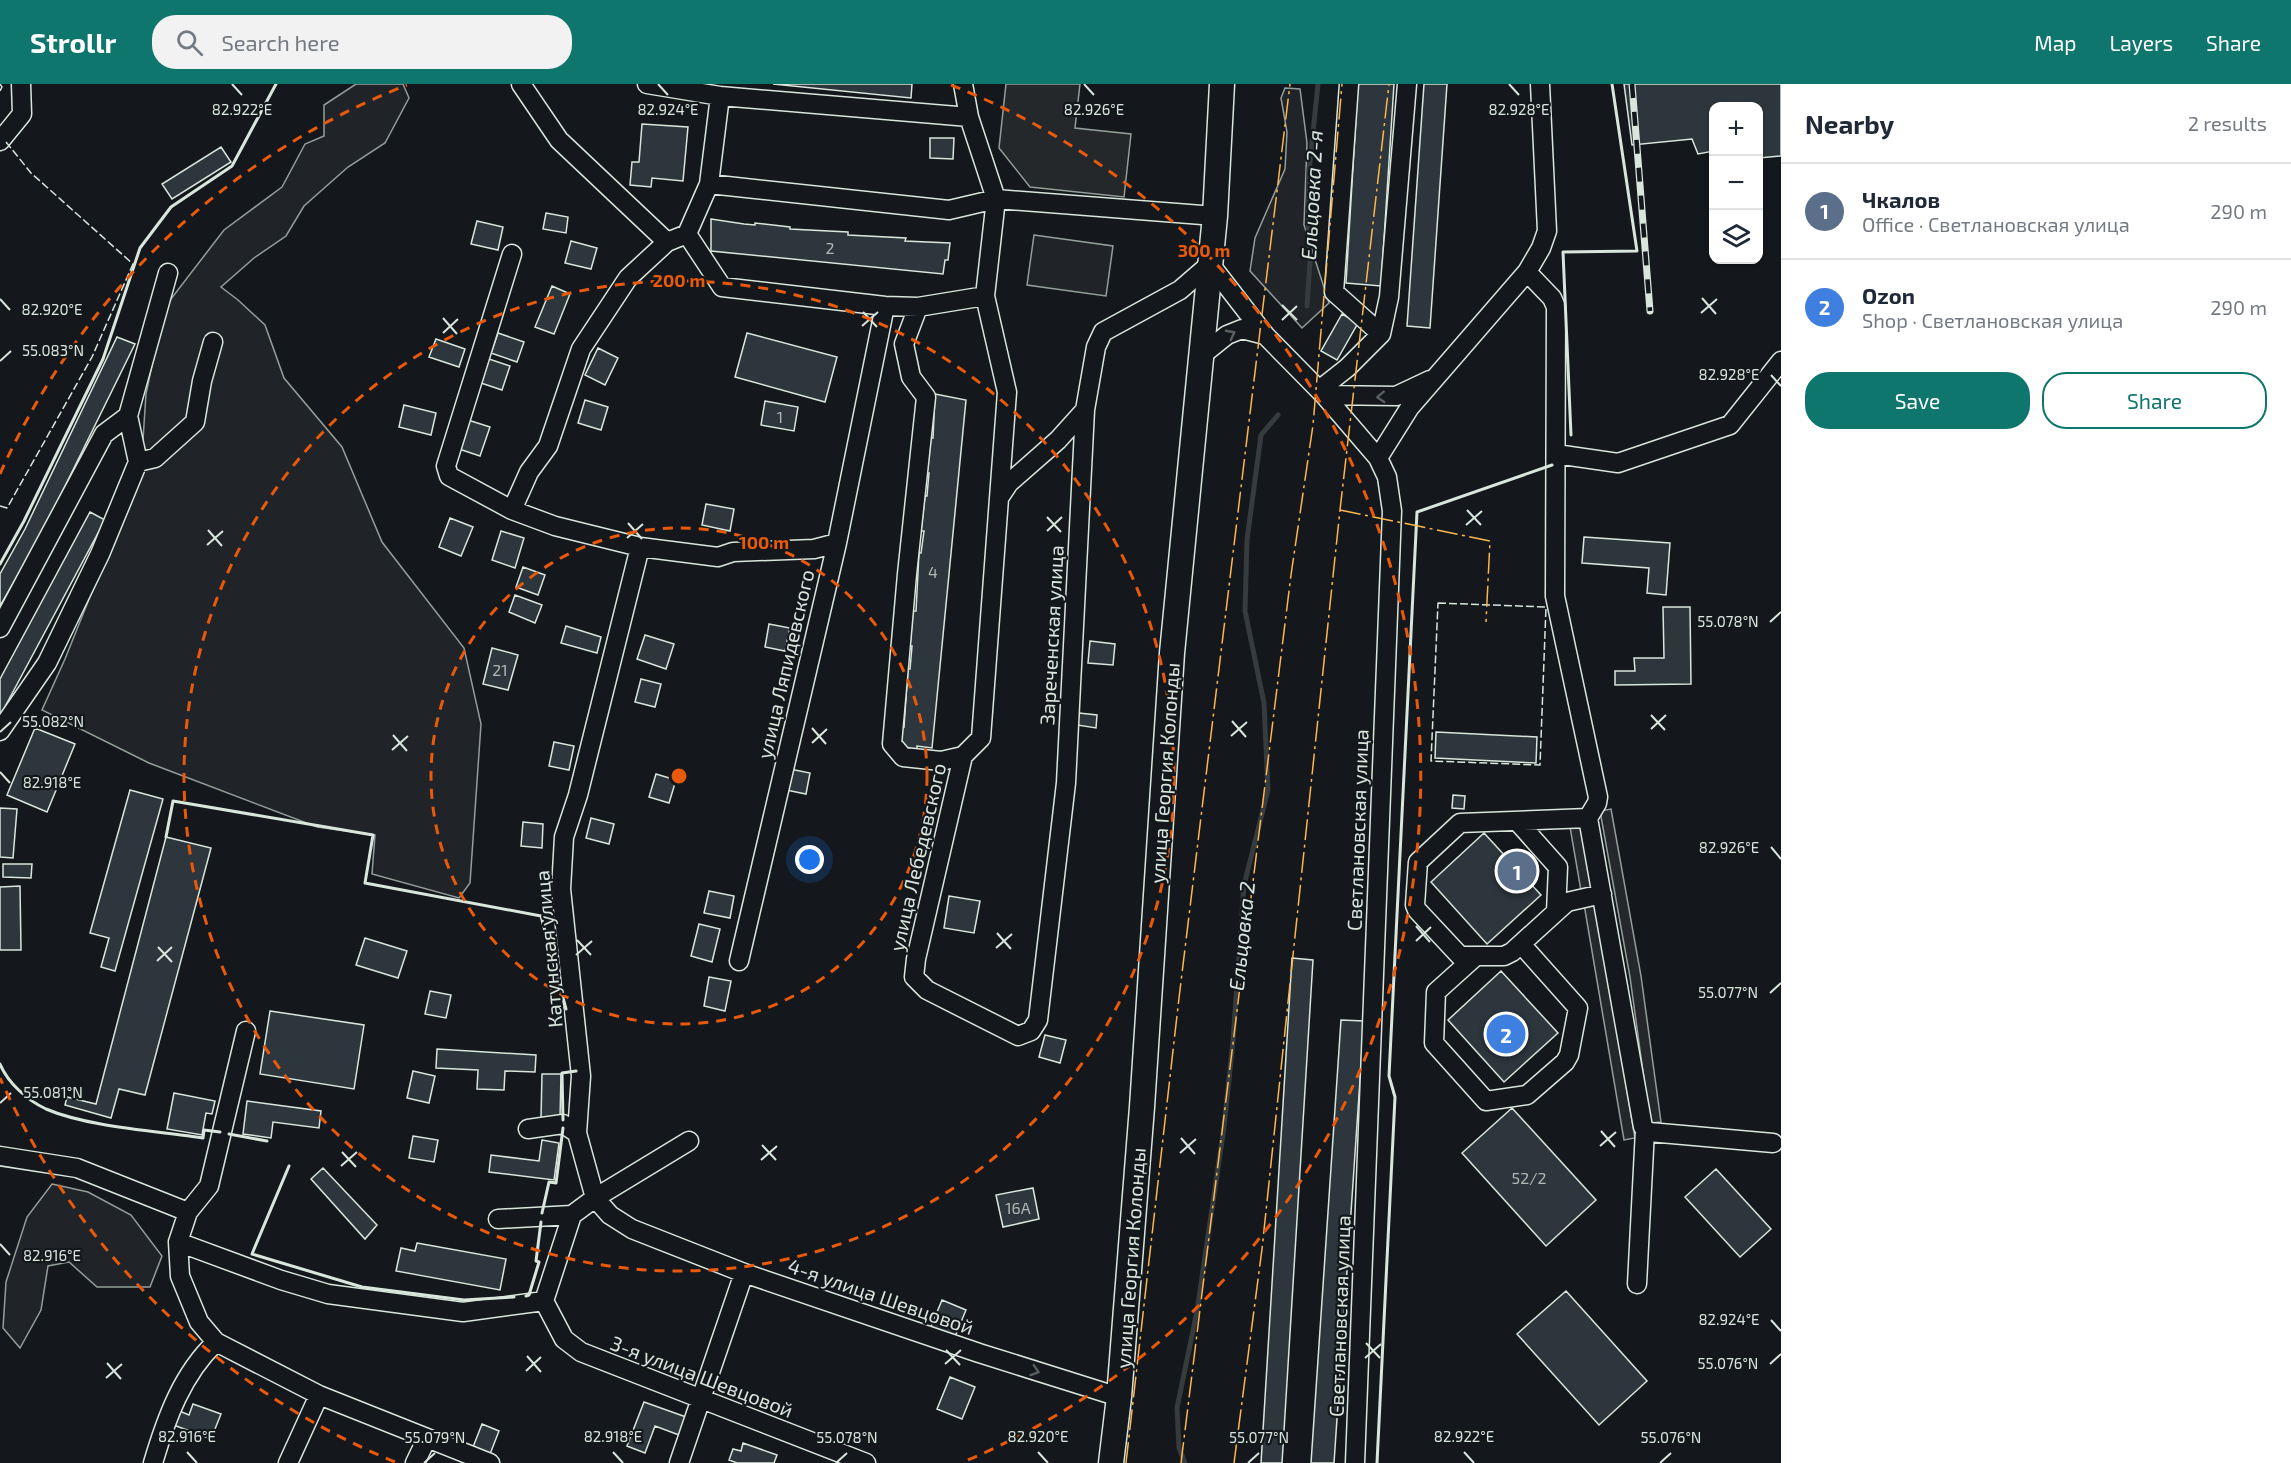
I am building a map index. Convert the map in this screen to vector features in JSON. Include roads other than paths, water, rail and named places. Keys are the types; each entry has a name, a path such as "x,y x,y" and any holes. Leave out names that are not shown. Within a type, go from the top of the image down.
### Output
{"main road":[{"name":"улица Георгия Колонды","path":"1111,1463 1119,1397 1142,1107 1172,653 1215,216 1222,84"}],"street":[{"path":"0,141 22,114 21,84"},
{"path":"521,84 559,140 668,242"},
{"path":"647,84 720,96 969,117"},
{"path":"918,307 904,344 911,377 926,397 892,744 903,757 941,761 963,756 981,738 1007,392 985,296 996,199 969,117 963,84"},
{"path":"1349,84 1334,292 1382,334"},
{"path":"1322,393 1382,334 1389,297 1407,84"},
{"path":"1378,458 1404,416 1434,378 1527,272 1541,248 1546,231 1540,84"},
{"path":"512,510 529,472 548,446 581,349 628,278 668,242 687,234 709,184 720,96"},
{"path":"709,184 949,210 996,199 1215,216"},
{"path":"687,234 722,287 885,306 918,307 985,296"},
{"path":"512,254 446,466 449,476 512,510 555,526 640,547 718,557 733,552 814,549 837,543"},
{"name":"Светлановская улица","path":"1210,264 1265,335 1322,393 1378,458 1387,477 1392,511 1355,1463"},
{"name":"Зареченская улица","path":"1031,1031 1038,1020 1066,783 1085,410 1096,347 1103,332 1180,290 1210,264"},
{"path":"1527,272 1552,298 1556,307 1556,596 1598,797 1588,818 1645,1130 1637,1284"},
{"path":"0,731 46,663 100,554 138,462 128,416 168,273"},
{"name":"улица Ляпидевского","path":"739,961 837,543 885,306"},
{"path":"1202,355 1227,335 1242,329 1265,335"},
{"path":"138,462 155,458 195,422 202,381 213,342"},
{"path":"1556,454 1618,463 1730,424 1781,361"},
{"path":"1322,393 1396,396 1434,378"},
{"path":"998,499 1009,483 1058,440 1085,410"},
{"path":"0,628 104,434 128,416"},
{"name":"Катунская улица","path":"632,1229 610,1215 595,1198 577,1133 581,1076 561,889 564,837 578,795 640,547"},
{"name":"улица Лебедевского","path":"963,756 916,959 914,977 927,990 1018,1036 1031,1031"},
{"path":"1588,818 1460,823 1418,862 1415,905 1458,955 1476,956 1508,954 1570,901 1602,894"},
{"path":"1517,821 1558,867 1556,912"},
{"path":"1476,956 1436,992 1434,1043 1486,1101 1524,1096 1567,1058 1578,1008 1521,944"},
{"path":"246,1031 209,1186 188,1212 178,1242 180,1276 199,1322 216,1342 319,1395 490,1463"},
{"path":"528,1129 563,1124 577,1133"},
{"path":"1645,1130 1773,1143"},
{"path":"498,1219 572,1215 595,1198 688,1141"},
{"path":"0,1156 77,1168 188,1212"},
{"path":"178,1242 281,1281 328,1294 463,1312 544,1302 572,1215"},
{"name":"4-я улица Шевцовой","path":"632,1229 744,1273 979,1353 1119,1397"},
{"path":"679,1463 744,1273"},
{"name":"3-я улица Шевцовой","path":"544,1302 564,1339 581,1352 866,1463"},
{"path":"153,1463 178,1395 201,1356 216,1342"},
{"path":"288,1463 319,1395"},
{"path":"415,1463 428,1438"}],"waterway":[{"name":"Ельцовка 2-я","path":"1307,306 1310,262 1309,171 1318,84"},
{"name":"Ельцовка 2","path":"1185,1463 1179,1448 1177,1408 1197,1311 1224,1127 1233,1041 1244,885 1268,790 1264,703 1245,611 1247,540 1261,435 1278,415"}],"railway":[{"path":"1632,84 1650,311"}],"place":[{"name":"Чкалов","path":"1517,871"},
{"name":"Ozon","path":"1506,1034"}]}
